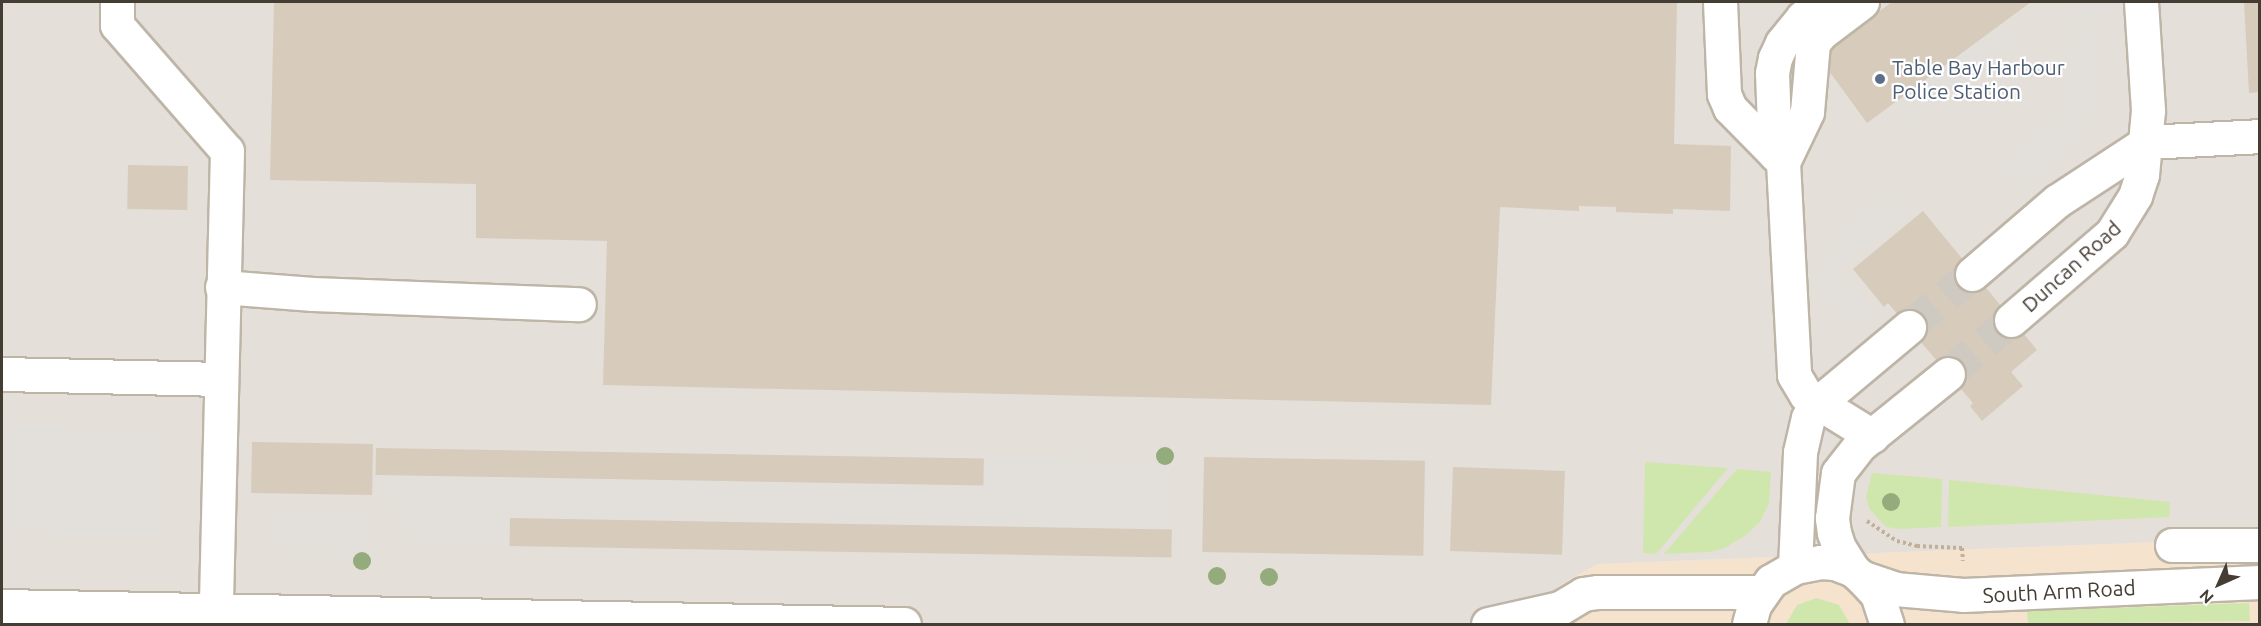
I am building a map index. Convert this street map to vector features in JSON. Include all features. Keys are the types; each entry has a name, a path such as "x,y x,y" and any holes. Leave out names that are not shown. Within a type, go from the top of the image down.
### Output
{"street":[{"path":"117,2 117,25 227,151 216,609"},
{"path":"1720,2 1724,94 1730,108 1779,158"},
{"path":"1821,2 1802,18 1782,43 1775,58 1772,73 1794,375 1806,395 1817,404 1872,436"},
{"path":"1779,158 1807,112 1814,43 1821,33 1862,2"},
{"name":"Duncan Road","path":"2012,320 2096,248 2125,217 2142,175 2147,142 2148,110 2141,2"},
{"path":"1972,274 2057,201 2147,142 2259,136"},
{"path":"222,287 314,294 579,304"},
{"path":"1749,624 1754,605 1761,592 1782,572 1795,567 1802,436 1808,418 1817,404 1909,327"},
{"path":"2,374 220,379"},
{"path":"1887,624 1877,594 1857,574 1839,548 1834,533 1835,485 1843,464 1872,436 1948,374"},
{"path":"2172,545 2259,545"},
{"name":"South Arm Road","path":"1795,567 1820,562 1835,564 1895,589 1963,595 2259,582"},
{"path":"1488,624 1555,616 1583,594 1599,592 1761,592"},
{"path":"2,606 216,609 398,616 904,624"}],"path":[{"path":"1859,519 1870,522 1897,541 1917,546 1962,548 1964,571"}],"shaded area":[{"path":"2,2 2259,2 2259,538 1597,564 1557,587 1545,600 1531,624 2,624"},
{"path":"2072,2 2103,2 2103,10 2073,28 2102,30 2094,109 2090,120 2072,143 2020,187 2002,165 2056,120 2067,105"},
{"path":"2003,22 2017,40 1909,124 1895,106"},
{"path":"1889,191 1907,213 1844,264 1826,242"},
{"path":"1830,257 1874,309 1853,326 1809,274"},
{"path":"2,424 146,428 164,436 161,537 2,533"},
{"path":"376,448 1172,459 1172,555 411,544 376,475"},
{"path":"268,508 369,510 368,555 287,553 268,535"},
{"path":"2259,538 2259,624 1531,624 1545,600 1557,587 1597,564"}],"green space":[{"path":"1645,462 1728,468 1656,554 1643,553"},
{"path":"1737,469 1771,472 1769,503 1760,522 1746,535 1723,549 1664,554"},
{"path":"1872,473 1942,479 1941,527 1900,529 1887,527 1869,508 1866,497"},
{"path":"1949,480 2170,502 2169,517 1948,527"},
{"path":"1817,598 1839,605 1850,624 1786,624 1797,605"},
{"path":"2249,603 2250,621 2028,624 2027,611"}],"building":[{"path":"274,2 1677,2 1674,144 1731,146 1730,211 1673,209 1673,214 1616,212 1616,207 1579,206 1579,211 1500,207 1491,405 603,385 607,241 476,238 476,184 270,180"},
{"name":"Table Bay Harbour Police Station","path":"1892,2 2031,2 1867,123 1818,56"},
{"path":"2244,2 2260,2 2260,92 2249,93"},
{"path":"128,165 188,166 187,210 127,209"},
{"path":"1923,211 2037,350 2011,372 2023,386 1982,421 1970,406 1973,403 1888,303 1884,307 1853,269"},
{"path":"252,442 373,444 372,495 251,493"},
{"path":"376,448 984,459 983,486 376,475"},
{"path":"1204,457 1425,461 1423,556 1202,552"},
{"path":"1453,467 1565,471 1562,555 1450,551"},
{"path":"510,518 1172,530 1171,558 510,546"}],"tunnel":[{"path":"1909,327 1972,274"},
{"path":"1948,374 2011,320"}],"place":[{"name":"Table Bay Harbour Police Station","path":"1880,79"}]}
